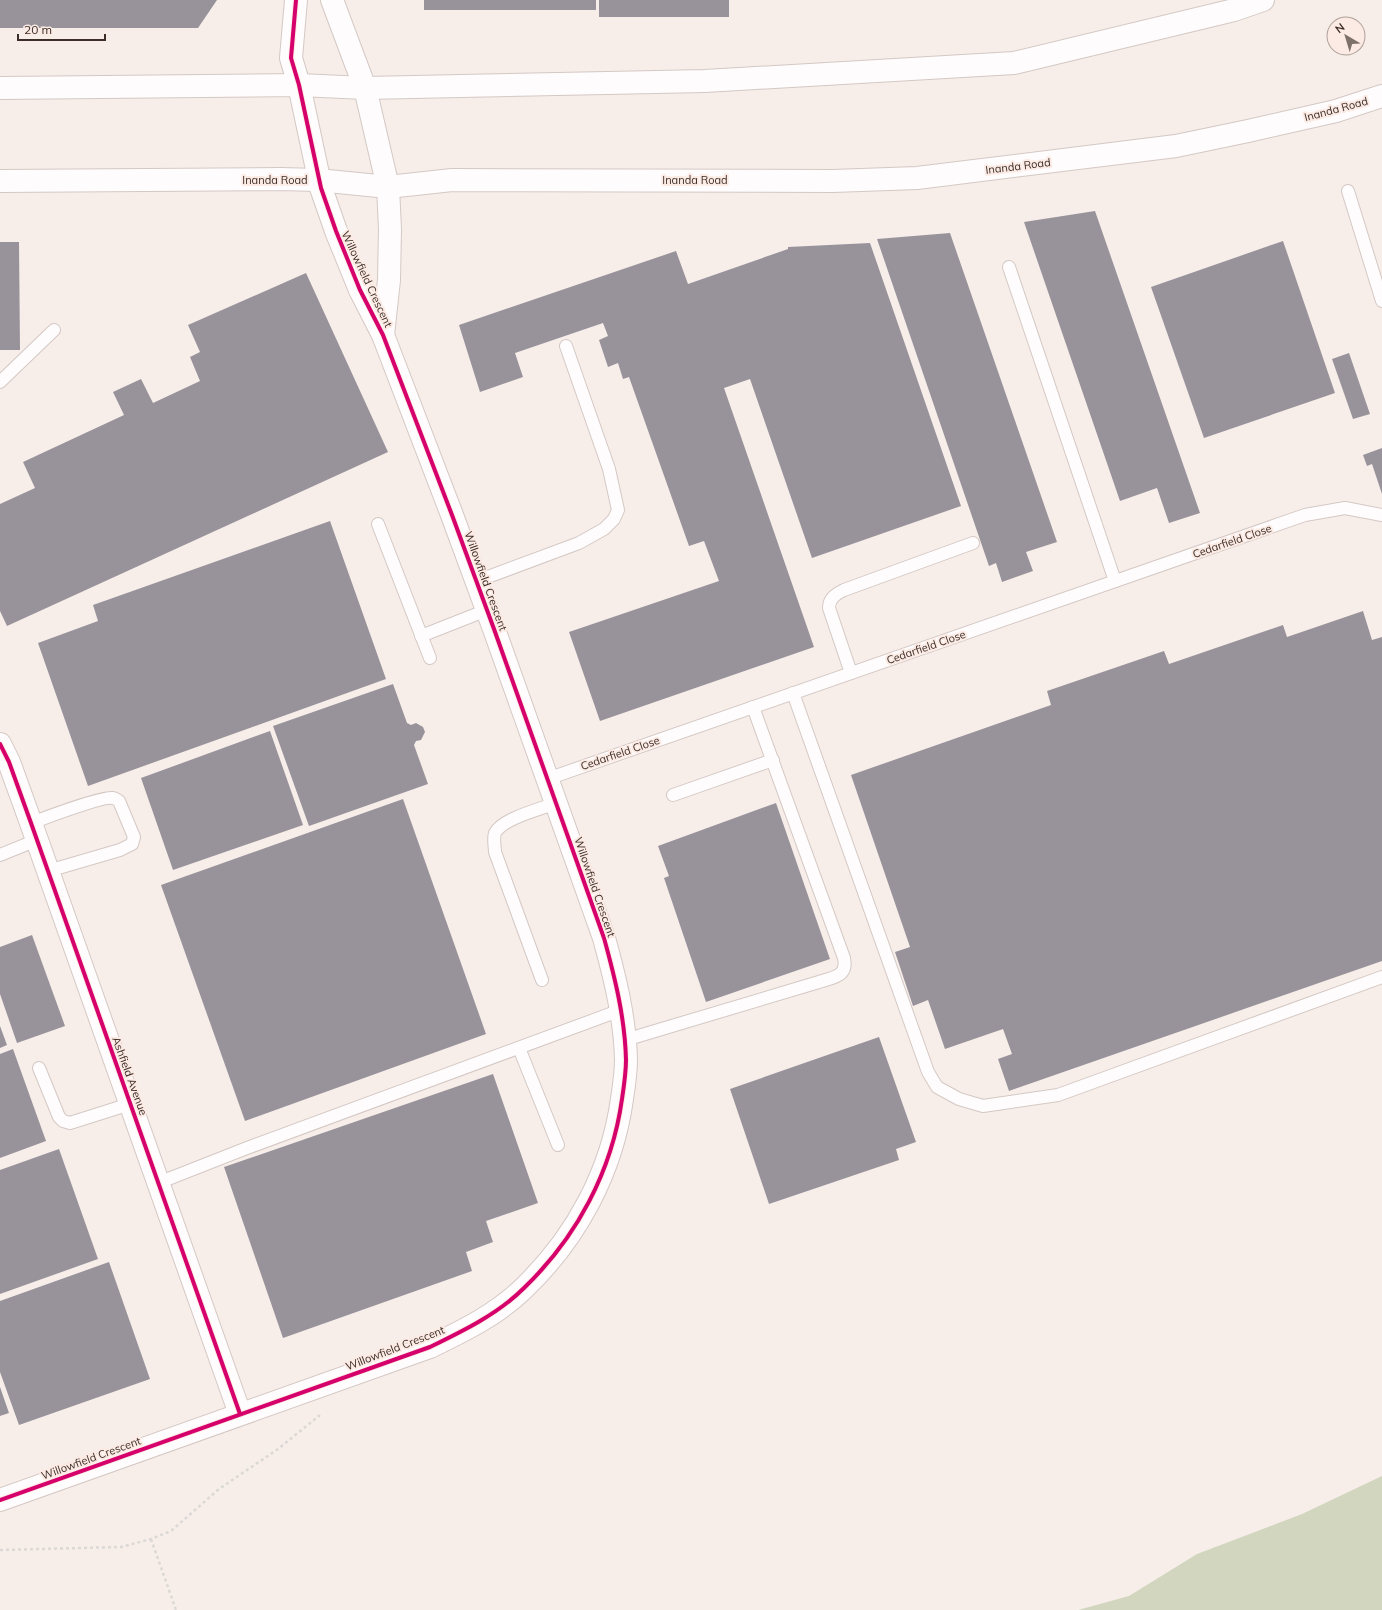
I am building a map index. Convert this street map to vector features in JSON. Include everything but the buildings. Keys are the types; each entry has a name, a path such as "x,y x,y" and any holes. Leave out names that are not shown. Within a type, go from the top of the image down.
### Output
{"street":[{"name":"Willowfield Crescent","path":"0,1500 430,1347 489,1315 524,1289 568,1238 596,1191 619,1123 626,1061 625,1040 617,988 604,938 477,581 383,335 357,282 336,231 318,180 299,86 291,58 296,0"},
{"name":"Willowfield Crescent","path":"332,0 365,88 388,187 390,229 389,280 383,335"},
{"path":"0,88 299,86 365,88 705,81 1014,63 1234,10 1263,0"},
{"name":"Inanda Road","path":"0,181 281,179 318,180 388,187 452,180 833,181 917,178 1176,146 1336,111 1382,96"},
{"name":"Ashfield Avenue","path":"0,744 9,762 240,1414"}],"lane":[{"path":"1348,191 1382,301"},
{"path":"1009,267 1115,581"},
{"path":"0,382 54,330"},
{"path":"477,581 579,543 604,529 614,519 618,510 609,469 566,346"},
{"name":"Cedarfield Close","path":"547,779 1305,515 1345,508 1382,515"},
{"path":"378,524 430,658"},
{"path":"851,673 829,608 829,603 833,596 844,590 973,543"},
{"path":"421,636 487,610"},
{"path":"793,693 928,1072 937,1087 958,1099 983,1106 1058,1095 1382,977"},
{"path":"625,1040 818,982 845,970 846,966 844,958 753,707"},
{"path":"673,795 773,760"},
{"path":"0,855 34,832 92,802 113,798 119,801 134,837 132,844 120,850 48,871"},
{"path":"542,980 495,852 494,842 495,833 505,823 516,817 556,803"},
{"path":"158,1183 247,1148 621,1010"},
{"path":"519,1048 558,1145"},
{"path":"39,1068 59,1117 64,1121 70,1123 130,1104"}],"path":[{"path":"0,1550 121,1547 151,1539 171,1530 219,1489 278,1449 320,1415"},
{"path":"151,1539 176,1610"}],"green space":[{"path":"1382,1476 1382,1610 1078,1610 1129,1596 1197,1554 1302,1514"}],"cycle path":[{"path":"0,1500 430,1347 492,1314 524,1288 543,1268 576,1225 601,1177 617,1126 625,1074 626,1060 624,1029 619,998 604,938 452,515 383,335 360,290 336,231 321,188 299,85 291,58 296,0"},
{"path":"0,744 9,762 31,823 240,1414"}]}
